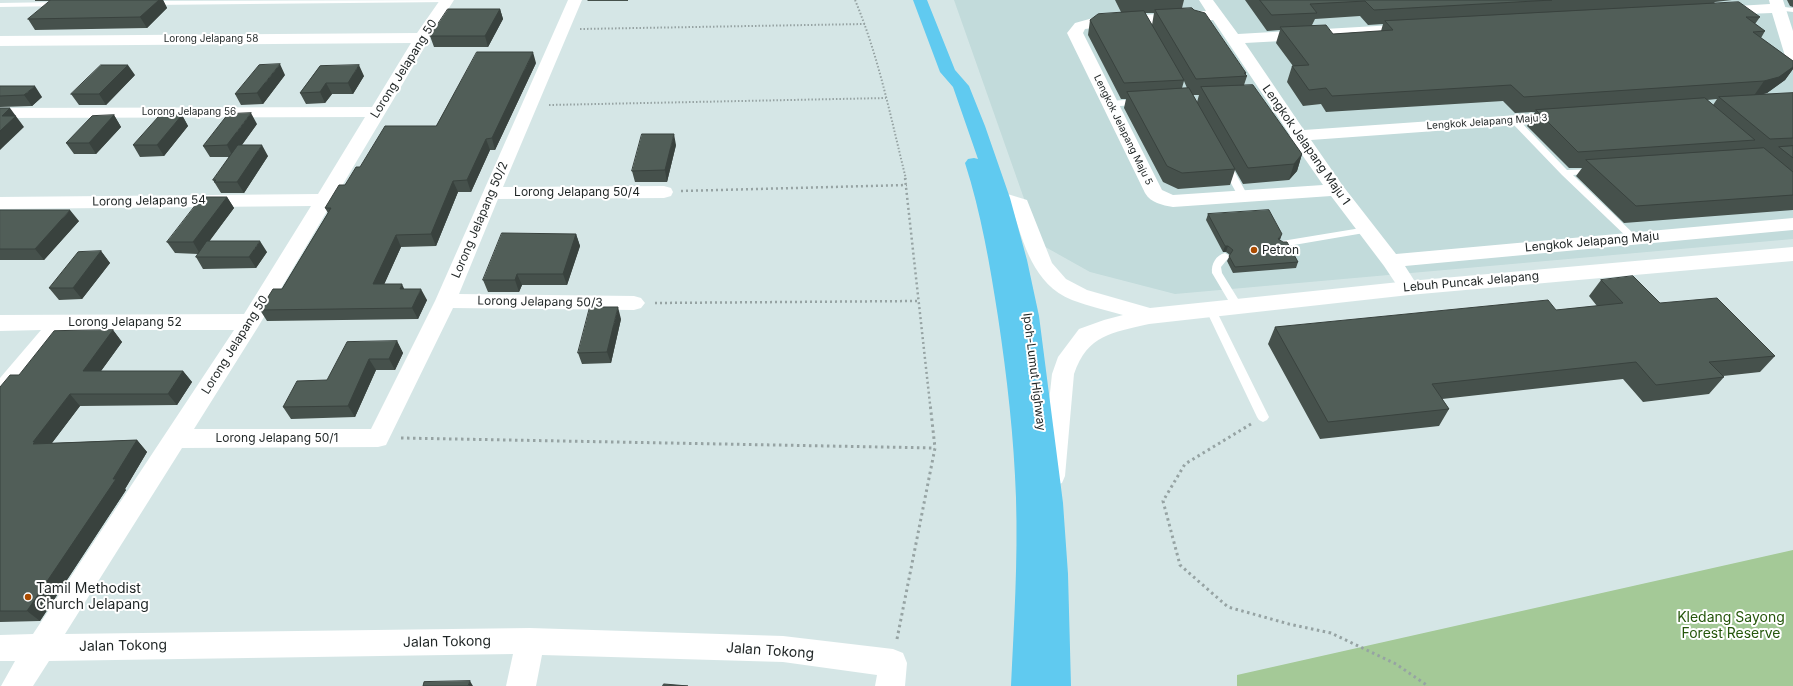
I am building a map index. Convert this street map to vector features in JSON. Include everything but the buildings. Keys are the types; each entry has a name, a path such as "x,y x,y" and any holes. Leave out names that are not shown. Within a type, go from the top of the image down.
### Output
{"highway":[{"name":"Ipoh-Lumut Highway","path":"920,0 948,72 960,86 1001,198 1017,260 1028,316 1050,504 1055,574 1056,686"},
{"name":"Ipoh-Lumut Highway","path":"948,72 946,82 982,187 997,250 1018,378 1029,525 1030,592 1026,686"}],"street":[{"name":"Lorong Jelapang 50","path":"16,686 250,322 422,38 447,0"},
{"name":"Lorong Jelapang 50/2","path":"378,438 446,301 575,0"},
{"name":"Lengkok Jelapang Maju 1","path":"1206,0 1234,39 1267,95 1336,190 1391,261 1409,288"},
{"path":"1708,12 1783,6 1793,56"},
{"name":"Lengkok Jelapang Maju 5","path":"1216,15 1145,23 1093,23 1080,26 1075,33 1154,193 1163,199 1173,201 1336,190"},
{"path":"1234,39 1424,28"},
{"name":"Lorong Jelapang 58","path":"0,41 422,38"},
{"name":"Lorong Jelapang 56","path":"0,113 378,112"},
{"name":"Lengkok Jelapang Maju 3","path":"1298,136 1577,116"},
{"name":"Lorong Jelapang 50/4","path":"491,193 664,192"},
{"path":"1001,198 1020,204 1043,264 1053,278 1070,291 1095,301 1126,308 1149,316"},
{"name":"Lorong Jelapang 54","path":"0,203 323,200"},
{"name":"Lengkok Jelapang Maju","path":"1391,261 1793,224"},
{"name":"Lebuh Puncak Jelapang","path":"1050,504 1063,374 1069,357 1087,335 1112,325 1149,316 1409,288 1793,254"},
{"name":"Lorong Jelapang 50/3","path":"446,301 634,304"},
{"path":"0,394 60,322"},
{"name":"Lorong Jelapang 52","path":"0,323 250,322"},
{"name":"Lorong Jelapang 50/1","path":"176,439 378,438"},
{"path":"521,686 530,641"},
{"name":"Jalan Tokong","path":"0,648 530,641 783,649 891,675"}],"lane":[{"path":"144,4 447,0"},
{"path":"0,5 72,4"},
{"path":"1110,104 1149,101"},
{"path":"1514,120 1565,173 1634,239"},
{"path":"1220,154 1243,196"},
{"path":"1565,173 1605,170"},
{"path":"1282,244 1367,230"},
{"path":"1225,256 1216,266 1217,273 1238,307"},
{"path":"1211,310 1263,417"}],"path":[{"path":"855,0 865,24 886,98 906,185 935,448 891,675"},
{"path":"562,29 865,24"},
{"path":"530,106 886,98"},
{"path":"664,192 906,185"},
{"path":"634,304 918,301"},
{"path":"1263,417 1185,464 1163,501 1180,565 1228,607 1289,624 1331,633 1396,664 1428,686"},
{"path":"378,438 935,448"}],"shaded area":[{"path":"954,0 1793,0 1793,239 1175,294 1090,272 1040,244"}],"green space":[{"name":"Kledang Sayong Forest Reserve","path":"1793,550 1793,686 1237,686 1237,675"}],"place":[{"name":"Petron","path":"1254,250"},
{"name":"Tamil Methodist Church Jelapang","path":"28,597"}]}
